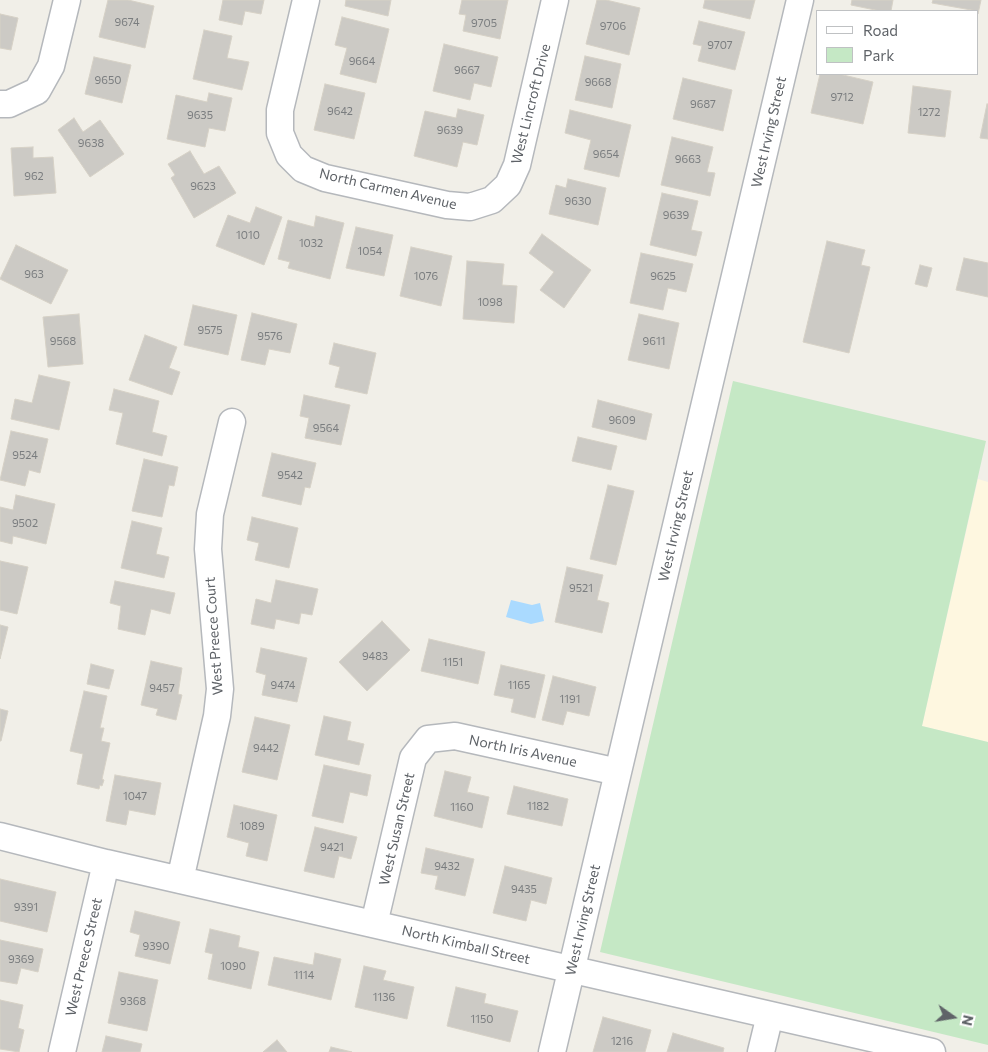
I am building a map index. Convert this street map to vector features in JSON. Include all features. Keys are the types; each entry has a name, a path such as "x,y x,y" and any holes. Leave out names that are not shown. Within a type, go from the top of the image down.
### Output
{"street":[{"path":"0,104 9,104 37,91 51,66 66,0"},
{"name":"North Carmen Avenue","path":"306,0 280,110 280,133 289,154 303,169 325,178 447,205 470,207 492,200"},
{"name":"West Lincroft Drive","path":"492,200 508,185 517,165 555,0"},
{"name":"West Irving Street","path":"552,1052 800,0"},
{"name":"West Preece Court","path":"180,880 218,707 220,689 208,549 210,514 232,422"},
{"name":"North Iris Avenue","path":"428,739 455,736 618,772"},
{"name":"West Susan Street","path":"374,924 414,758 428,739"},
{"name":"North Kimball Street","path":"0,836 106,863 932,1052"},
{"name":"West Preece Street","path":"62,1052 106,863"},
{"path":"761,1052 770,1015"}],"shaded area":[{"path":"978,479 988,482 988,742 922,726"}],"green space":[{"path":"733,381 986,441 922,726 988,742 988,1045 600,952"}],"water":[{"path":"511,600 532,605 540,603 544,621 531,624 506,617"}],"building":[{"path":"108,0 128,0 154,6 145,48 99,37"},
{"path":"223,0 264,0 261,14 245,11 242,25 219,20"},
{"path":"346,0 391,0 388,16 345,6"},
{"path":"462,0 508,0 500,39 463,31 466,15 459,14"},
{"path":"597,0 606,0 640,8 629,55 586,44"},
{"path":"705,0 755,0 750,19 703,8"},
{"path":"852,0 893,0 891,10 875,10 851,5"},
{"path":"933,0 981,0 978,14 978,10 932,3"},
{"path":"0,14 18,18 11,50 0,48"},
{"path":"342,17 389,29 376,83 340,74 347,48 335,45"},
{"path":"699,21 745,32 735,70 698,61 702,46 693,44"},
{"path":"204,30 232,36 227,58 249,62 242,90 193,79"},
{"path":"444,44 498,57 491,87 474,83 470,100 433,91"},
{"path":"585,56 621,64 612,108 575,100"},
{"path":"94,57 131,65 122,103 85,94"},
{"path":"820,75 843,75 873,82 863,124 811,113"},
{"path":"683,78 732,90 723,131 673,119"},
{"path":"325,84 365,93 354,139 314,130"},
{"path":"913,86 951,91 945,137 908,133"},
{"path":"209,93 232,98 225,131 209,128 205,147 167,139 176,95 207,102"},
{"path":"988,104 988,139 980,138"},
{"path":"458,109 484,115 477,145 463,142 457,167 414,156 425,111 456,118"},
{"path":"570,110 631,125 619,177 584,169 591,140 565,133"},
{"path":"74,118 83,132 100,120 124,154 90,177 58,130"},
{"path":"672,137 713,147 707,172 715,173 710,196 661,185"},
{"path":"33,147 33,158 53,157 56,193 14,196 11,148"},
{"path":"190,151 204,174 219,166 236,193 194,218 171,178 175,175 168,164"},
{"path":"568,179 606,188 598,225 549,214 556,185 566,188"},
{"path":"662,193 698,201 691,230 702,232 696,256 650,245"},
{"path":"256,207 282,217 264,265 216,246 228,215 250,223"},
{"path":"316,216 344,223 330,279 288,268 290,262 278,259 288,220 314,227"},
{"path":"356,227 393,235 384,276 346,268"},
{"path":"542,234 591,270 564,308 540,290 554,272 529,253"},
{"path":"827,241 865,250 861,265 870,267 849,353 803,342"},
{"path":"16,245 68,270 51,304 0,279"},
{"path":"411,247 452,256 441,306 400,296"},
{"path":"641,253 693,264 686,292 668,288 663,310 630,303"},
{"path":"964,258 988,263 988,297 956,290"},
{"path":"467,261 504,264 502,285 517,286 514,323 463,319"},
{"path":"920,265 932,268 927,287 915,284"},
{"path":"193,305 237,315 228,355 184,345"},
{"path":"252,313 297,324 290,353 269,349 265,365 241,360"},
{"path":"79,314 83,364 48,367 43,317"},
{"path":"639,314 679,323 669,369 628,360"},
{"path":"145,335 177,347 169,368 180,372 172,395 129,380"},
{"path":"334,343 376,353 367,394 335,387 340,367 329,364"},
{"path":"39,375 70,382 59,430 11,419 15,399 32,403"},
{"path":"114,389 159,401 152,432 167,436 162,456 116,444 123,413 109,410"},
{"path":"304,395 350,405 341,445 305,438 309,418 300,416"},
{"path":"598,400 652,414 646,440 592,427"},
{"path":"11,431 48,439 40,473 29,470 25,486 0,480"},
{"path":"578,437 617,446 611,470 572,461"},
{"path":"272,453 316,463 310,488 305,487 301,505 262,496"},
{"path":"144,459 178,467 174,486 169,485 162,517 132,511"},
{"path":"608,485 634,491 616,565 590,559"},
{"path":"16,495 55,504 46,544 13,536 12,544 0,541 0,507 13,510"},
{"path":"252,517 298,528 289,568 255,560 259,543 247,540"},
{"path":"132,521 162,528 156,554 169,557 164,578 121,568"},
{"path":"0,561 28,567 17,614 0,610"},
{"path":"567,567 603,575 597,600 609,603 602,633 555,622"},
{"path":"276,580 318,589 312,615 301,613 299,624 276,619 274,629 251,624 256,599 271,603"},
{"path":"115,581 175,593 170,614 151,609 145,635 118,629 121,606 110,603"},
{"path":"382,621 410,650 367,691 339,662"},
{"path":"0,625 8,627 0,659"},
{"path":"429,639 485,652 478,684 421,671"},
{"path":"261,648 307,658 297,702 262,695 266,675 256,672"},
{"path":"151,661 182,668 178,694 182,695 176,720 156,715 158,709 141,705"},
{"path":"91,664 114,670 109,689 87,684"},
{"path":"501,665 545,675 535,718 511,712 514,699 494,695"},
{"path":"553,676 596,687 589,716 567,711 563,725 542,720"},
{"path":"84,691 107,696 100,728 104,728 101,741 110,743 102,779 104,780 99,789 77,784 83,754 70,751"},
{"path":"0,709 8,711 1,741 0,741"},
{"path":"324,716 351,722 347,740 364,744 359,765 315,755"},
{"path":"255,717 290,725 277,780 242,772"},
{"path":"324,765 371,775 367,796 350,792 343,823 312,816"},
{"path":"445,771 471,777 467,792 489,797 482,828 434,816"},
{"path":"115,775 161,783 155,815 129,810 126,825 106,821"},
{"path":"514,786 568,799 562,826 507,814"},
{"path":"234,805 277,815 267,861 246,856 249,843 227,837"},
{"path":"315,827 357,837 351,859 339,856 334,878 304,871"},
{"path":"426,848 474,859 465,896 435,889 438,876 421,873"},
{"path":"505,866 552,878 546,904 531,900 526,921 493,913"},
{"path":"0,879 56,892 47,932 0,921"},
{"path":"135,911 180,922 170,964 135,956 140,935 130,932"},
{"path":"210,929 240,936 238,947 259,952 251,989 208,979 213,954 205,952"},
{"path":"0,940 43,949 38,972 21,968 17,984 0,981"},
{"path":"315,953 341,959 331,1000 268,985 274,957 313,965"},
{"path":"364,966 386,971 383,980 414,987 407,1019 355,1007"},
{"path":"119,972 158,980 147,1031 108,1023"},
{"path":"456,987 486,994 484,1003 518,1011 510,1042 447,1026"},
{"path":"0,1000 23,1005 18,1028 24,1030 19,1052 0,1049"},
{"path":"603,1017 651,1030 645,1052 593,1052"},
{"path":"673,1033 724,1048 723,1052 667,1052"},
{"path":"106,1036 142,1044 140,1052 102,1052"},
{"path":"277,1040 287,1052 263,1052"},
{"path":"331,1047 352,1052 329,1052"}]}
